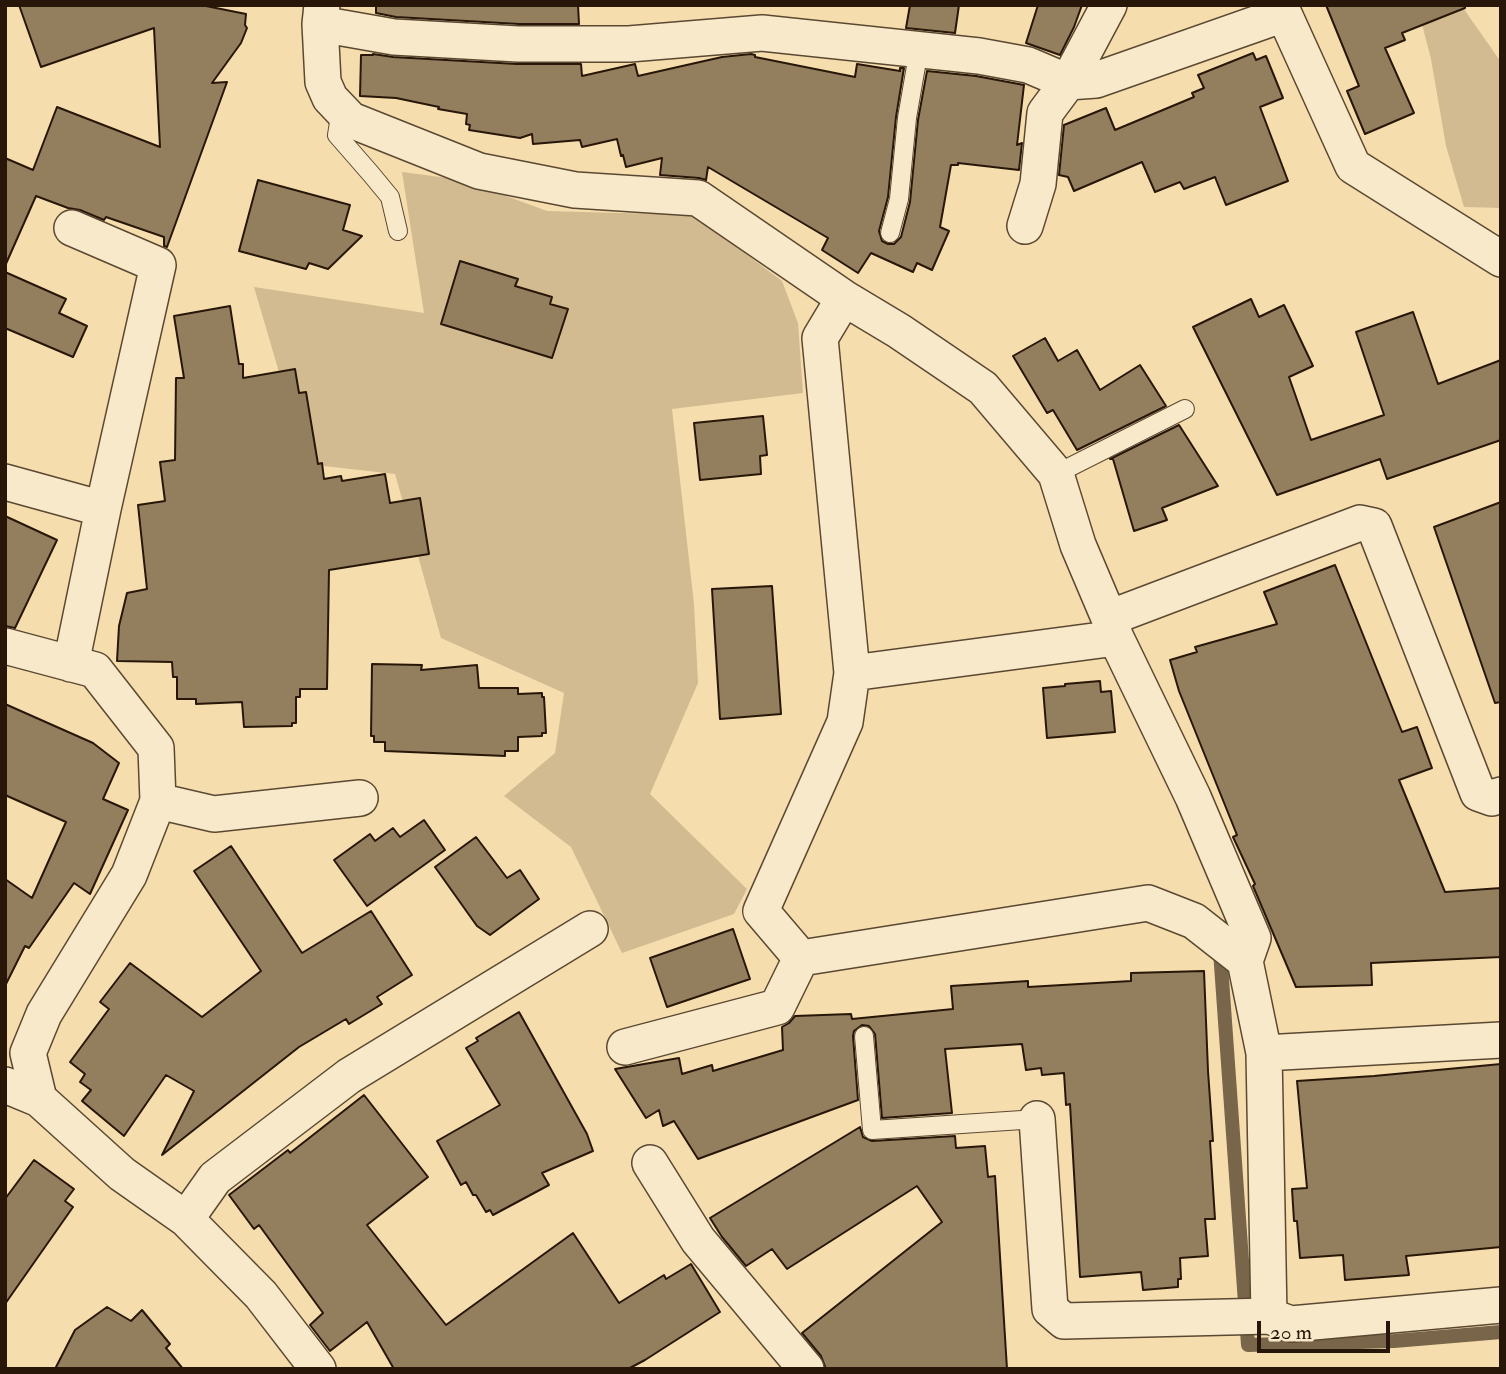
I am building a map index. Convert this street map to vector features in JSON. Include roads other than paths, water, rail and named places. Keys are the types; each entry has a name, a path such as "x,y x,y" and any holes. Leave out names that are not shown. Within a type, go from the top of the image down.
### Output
{"street":[{"path":"1025,226 1038,184 1045,113 1068,82 1109,5"},
{"path":"1269,1316 1264,1054 1245,961 1253,938 1192,797 1112,628 1078,545 1056,474 983,388 899,331 844,298 698,198 575,190 479,171 351,120 330,98 323,82 321,15 394,37 519,44 629,44 762,33 979,56 1028,65 1068,82 1096,80 1284,10 1353,166 1501,259"},
{"path":"71,664 158,265 72,228"},
{"path":"801,958 761,911 845,722 852,673 820,338 844,298"},
{"path":"5,482 103,509"},
{"path":"852,673 1112,628 1360,523 1374,526 1478,793 1492,798 1501,795"},
{"path":"5,646 95,670 156,748 158,801 129,874 44,1014 28,1054 39,1099"},
{"path":"158,801 214,814 360,798"},
{"path":"801,958 1148,903 1194,921 1245,961"},
{"path":"186,1219 215,1178 349,1076 590,929"},
{"path":"625,1047 777,1007 801,958"},
{"path":"1264,1054 1501,1040"},
{"path":"5,1085 39,1099 122,1174 186,1219 261,1295 318,1369"},
{"path":"1037,1119 1050,1309 1064,1321 1269,1316 1291,1324 1501,1305"},
{"path":"650,1163 698,1240 806,1369"}],"lane":[{"path":"890,233 899,199 907,118 919,49"},
{"path":"341,110 337,135 390,197 398,231"},
{"path":"1056,474 1185,409"},
{"path":"864,1036 872,1130 1037,1119"}],"waterway":[{"path":"1220,951 1248,1345 1394,1341 1501,1332"}]}
